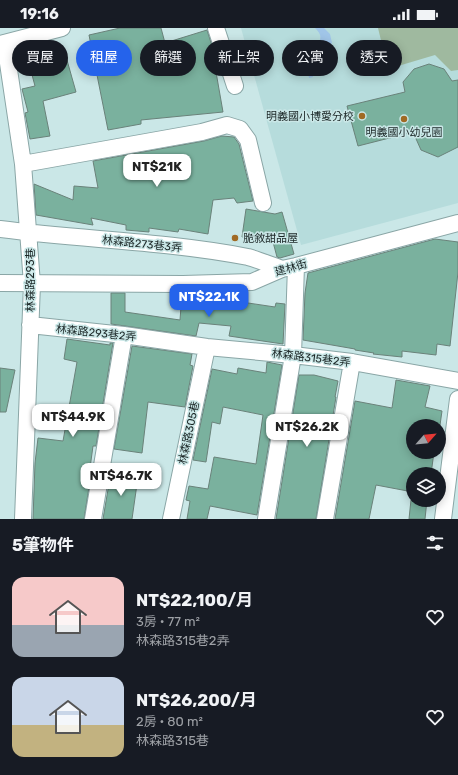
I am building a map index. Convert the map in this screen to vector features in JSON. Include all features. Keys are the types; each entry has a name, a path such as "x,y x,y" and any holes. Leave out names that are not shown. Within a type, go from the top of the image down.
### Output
{"street":[{"path":"3,43 62,28"},
{"path":"216,28 235,86"},
{"name":"林森路293巷","path":"3,43 23,164 32,284 22,519"},
{"path":"23,164 202,132 227,125 240,129 248,140 263,203"},
{"name":"建林街","path":"0,283 183,284 252,282 289,268 458,223"},
{"name":"林森路273巷3弄","path":"0,229 168,246 249,257 289,268"},
{"path":"266,519 293,355 289,268"},
{"name":"林森路293巷2弄","path":"30,326 124,335 163,341"},
{"path":"93,519 124,335"},
{"name":"林森路315巷2弄","path":"163,341 352,362 458,381"},
{"name":"林森路305巷","path":"171,519 207,347"},
{"path":"325,519 352,362"},
{"path":"443,519 458,399"}],"shaded area":[{"name":"明義國小博愛分校","path":"241,28 458,28 458,203 301,245 254,76 274,76 274,40 244,40"}],"green space":[{"path":"378,28 458,28 458,70 451,71 435,55 402,65 402,40 381,40"}],"water":[{"path":"315,28 324,28 330,34 331,40 320,40 318,31"}],"building":[{"path":"120,28 161,28 164,40 140,40 140,76 196,76 196,40 175,40 207,30 210,40 204,40 204,76 217,76 223,112 141,120 141,124 108,130 97,76 132,76 132,40 90,40 89,35"},
{"path":"68,64 76,92 43,101 50,136 30,139 25,113 28,112 22,89 35,86 32,76 68,76"},
{"name":"明義國小幼兒園","path":"429,64 444,69 452,81 458,80 458,147 438,157 421,150 413,132 358,146 347,106 405,92 403,82 414,69"},
{"path":"222,136 234,137 239,144 253,201 237,203 234,198 213,200 208,234 179,229 178,232 149,228 149,232 126,230 126,225 91,218 93,225 36,215 34,184 73,200 74,186 98,188 93,161 204,141"},
{"path":"246,209 275,214 282,212 294,254 280,258 277,257 273,242 242,237"},
{"path":"435,239 458,242 458,272 450,346 437,344 436,355 402,351 402,357 373,354 374,353 303,340 305,293 308,273"},
{"path":"111,293 125,293 125,312 180,320 182,294 275,307 276,303 285,304 283,344 229,336 231,326 199,323 196,336 111,324"},
{"path":"67,339 110,345 110,343 113,343 96,446 93,446 90,468 92,468 84,519 33,519 35,463 38,438 63,441 77,362 64,359"},
{"path":"132,346 192,354 190,365 193,366 185,407 148,402 142,453 114,449"},
{"path":"267,362 282,365 257,515 210,506 207,519 187,519 190,501 186,500 189,486 208,489 214,457 256,464 263,415 223,407 220,424 212,422 206,462 193,460 212,369 237,374 238,368 266,373"},
{"path":"0,368 15,370 6,412 0,412"},
{"path":"299,375 314,375 338,381 336,397 316,519 276,519"},
{"path":"396,380 430,386 425,407 442,411 441,419 406,419 406,459 433,459 432,467 406,467 406,491 376,485 369,519 335,519 355,401 392,408"},
{"path":"111,472 138,477 132,519 103,519"},
{"path":"410,507 426,507 425,519 409,519"}],"place":[{"name":"明義國小博愛分校","path":"362,116"},
{"name":"明義國小幼兒園","path":"404,119"},
{"name":"脆敘甜品屋","path":"235,238"}]}
